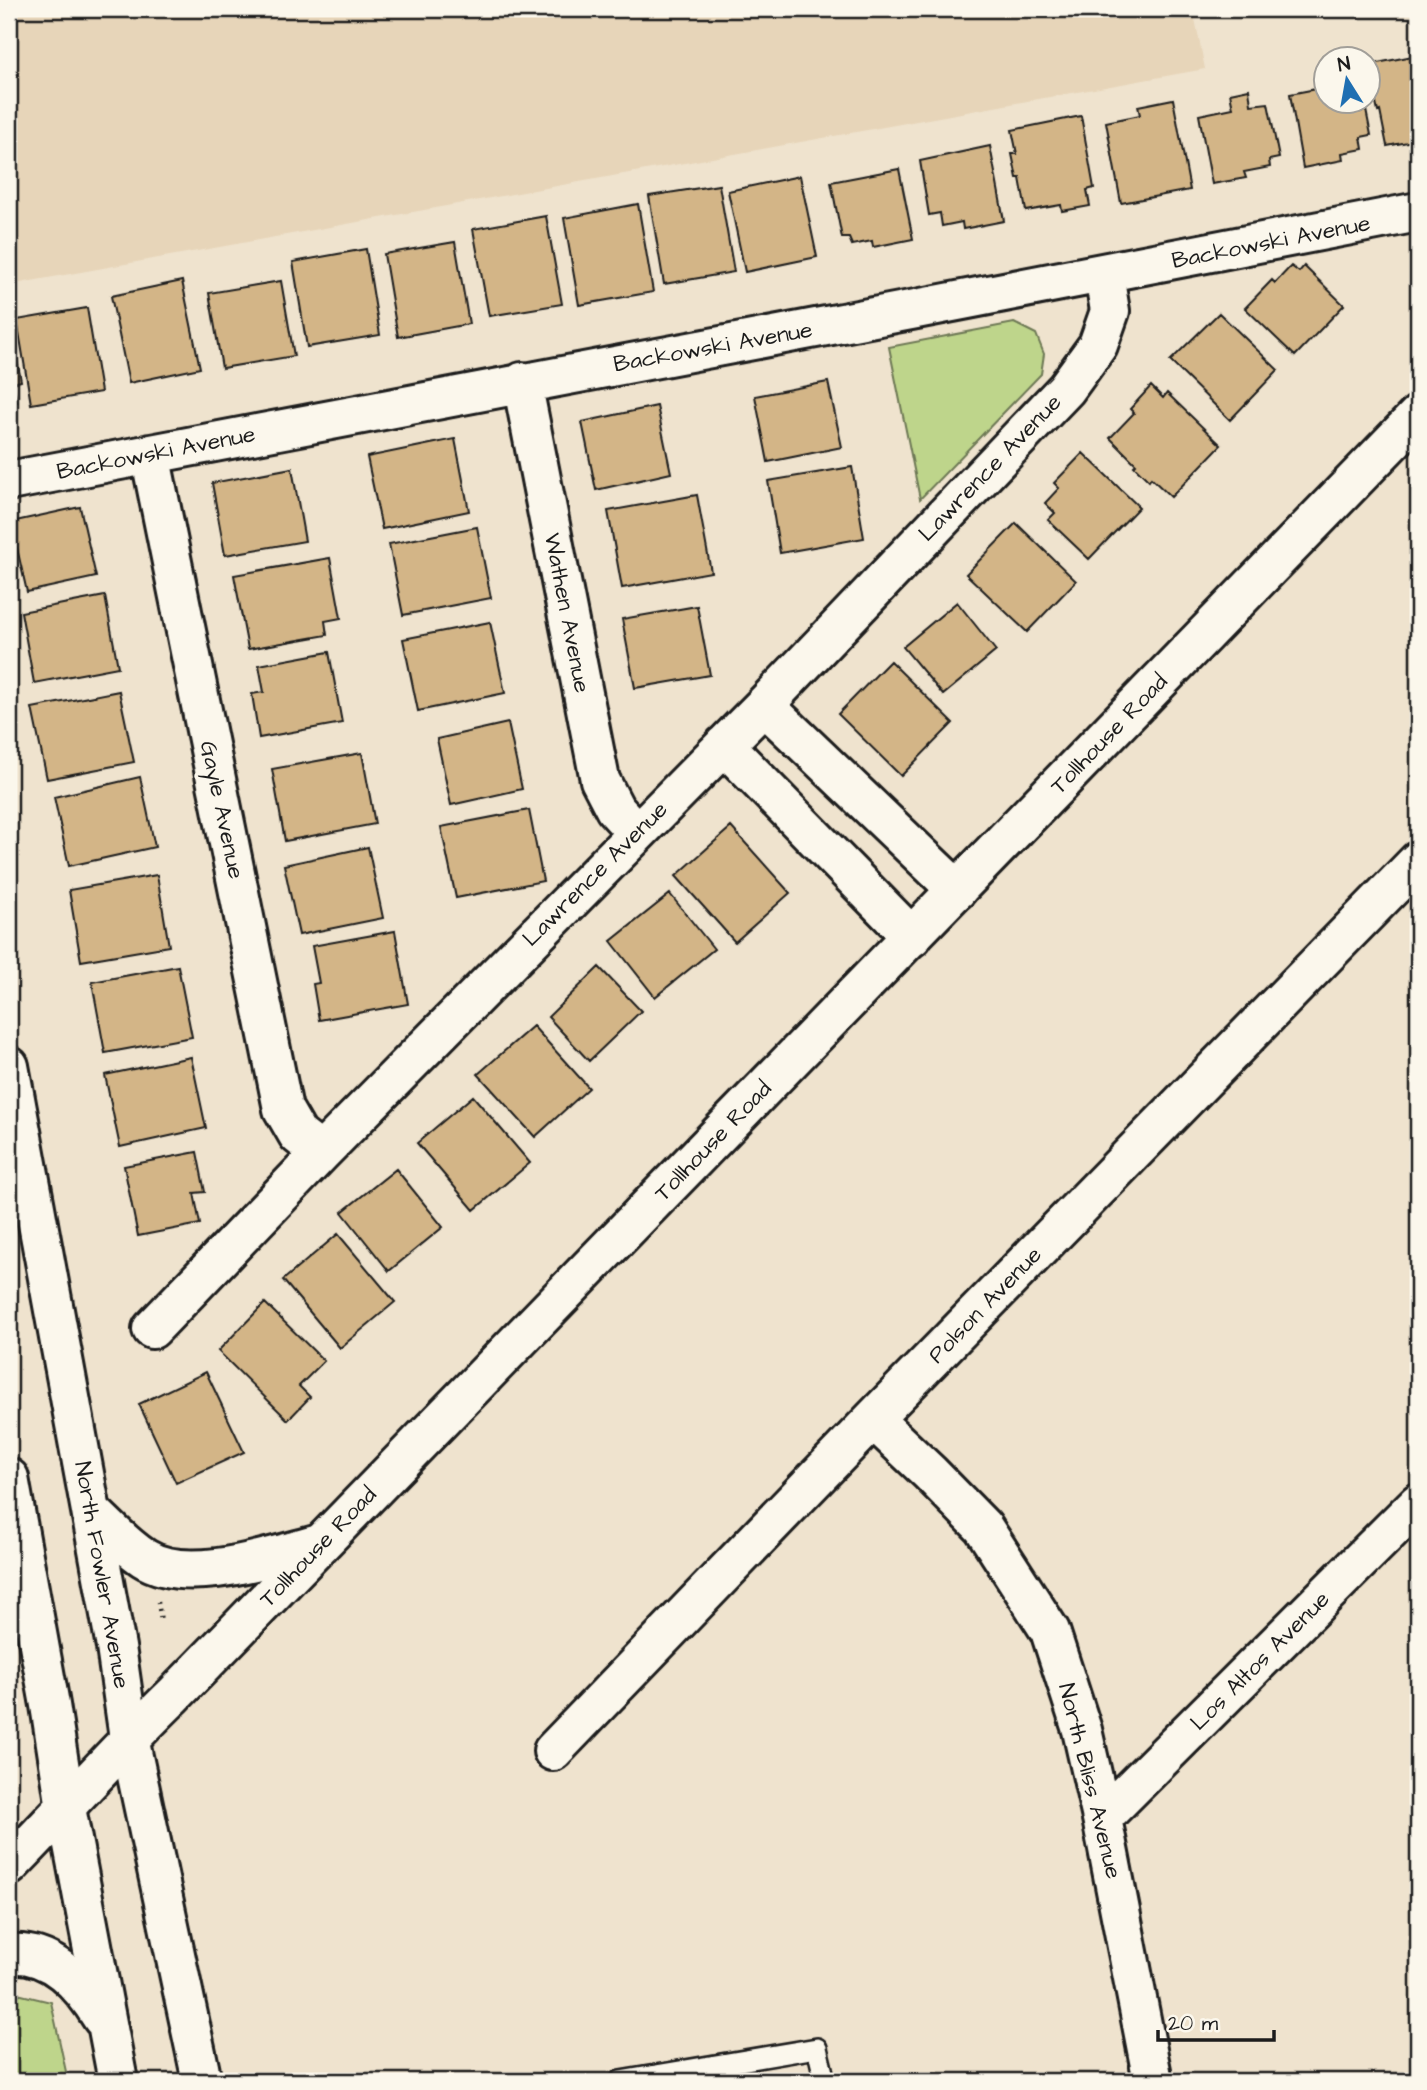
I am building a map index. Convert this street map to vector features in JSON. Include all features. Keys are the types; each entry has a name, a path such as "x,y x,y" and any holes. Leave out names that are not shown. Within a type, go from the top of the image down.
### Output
{"street":[{"name":"Backowski Avenue","path":"9,481 522,382 1104,275 1418,212"},
{"name":"Lawrence Avenue","path":"152,1329 321,1153 764,705 1066,389 1098,345 1110,310 1104,275"},
{"name":"Wathen Avenue","path":"522,382 600,780 615,809 636,832"},
{"name":"Tollhouse Road","path":"9,1866 129,1738 1418,415"},
{"name":"Gayle Avenue","path":"150,454 283,1109 298,1135 321,1153"},
{"path":"764,705 957,890"},
{"path":"724,745 912,937"},
{"name":"Polson Avenue","path":"553,1751 1418,860"},
{"name":"North Fowler Avenue","path":"9,1066 116,1647 129,1738 202,2081"},
{"name":"North Bliss Avenue","path":"873,1419 983,1527 1050,1632 1082,1730 1102,1818 1153,2081"},
{"path":"9,1478 66,1808 118,2081"},
{"path":"91,1511 118,1538 146,1559 170,1568 198,1570 231,1565 320,1544"},
{"name":"Los Altos Avenue","path":"1102,1818 1414,1517"},
{"path":"9,1954 33,1955 54,1965 76,1981 108,2027"}],"lane":[{"path":"620,2081 817,2049 825,2081"}],"path":[{"path":"158,1598 161,1621"}],"shaded area":[{"path":"9,9 1193,9 1205,69 9,285"}],"green space":[{"path":"1014,323 1036,334 1044,354 1041,374 920,499 889,347"},
{"path":"9,1992 51,2002 68,2081 9,2081"}],"building":[{"path":"1418,55 1418,140 1387,146 1381,116 1382,62"},
{"path":"1249,89 1251,105 1268,103 1279,158 1269,160 1270,167 1244,172 1246,178 1212,184 1199,115 1233,108 1230,93"},
{"path":"1312,90 1312,116 1367,116 1371,135 1361,137 1363,149 1342,153 1343,160 1303,168 1290,94"},
{"path":"1173,99 1190,190 1121,203 1106,122 1140,115 1138,106"},
{"path":"1081,116 1094,188 1087,190 1090,206 1062,211 1061,205 1026,211 1012,154 1017,154 1012,130"},
{"path":"990,146 1004,221 963,229 962,222 942,226 940,213 929,215 920,161"},
{"path":"899,169 913,239 873,247 872,241 852,245 849,238 842,238 831,182"},
{"path":"800,176 817,257 745,272 728,191"},
{"path":"719,185 734,272 664,284 649,196"},
{"path":"638,204 653,292 579,305 564,218"},
{"path":"546,216 562,304 489,316 473,229"},
{"path":"455,242 469,324 398,337 384,254"},
{"path":"366,249 380,335 307,347 293,262"},
{"path":"1291,266 1299,272 1304,266 1344,305 1295,356 1245,308 1272,280 1275,283"},
{"path":"182,281 200,368 129,383 111,296"},
{"path":"281,281 294,356 222,368 209,293"},
{"path":"87,308 101,392 31,404 17,320"},
{"path":"1219,313 1278,370 1230,420 1170,361"},
{"path":"9,316 21,381 13,383 17,402 9,403"},
{"path":"828,382 842,447 768,462 755,396"},
{"path":"1151,386 1163,398 1167,393 1221,445 1171,497 1151,478 1149,481 1110,438 1134,413 1130,409"},
{"path":"657,406 671,473 596,490 582,422"},
{"path":"455,439 469,511 382,529 367,457"},
{"path":"1083,453 1139,507 1089,559 1048,520 1055,513 1045,503 1059,488 1054,483"},
{"path":"852,467 864,538 780,553 768,481"},
{"path":"292,468 305,541 225,555 212,483"},
{"path":"697,495 711,572 622,588 608,511"},
{"path":"80,507 96,577 27,592 11,522"},
{"path":"1016,523 1076,581 1027,632 966,574"},
{"path":"477,527 491,598 403,615 389,544"},
{"path":"330,558 341,618 325,621 327,635 248,649 234,575"},
{"path":"105,596 118,667 34,683 21,612"},
{"path":"957,602 996,651 943,695 903,647"},
{"path":"697,606 710,675 635,688 622,619"},
{"path":"490,622 505,693 418,711 403,639"},
{"path":"329,652 342,723 259,738 252,694 264,692 259,665"},
{"path":"890,661 953,723 901,776 838,714"},
{"path":"119,691 134,762 47,779 32,708"},
{"path":"508,723 522,789 451,805 437,739"},
{"path":"362,753 375,824 285,841 272,769"},
{"path":"140,777 155,847 69,866 54,797"},
{"path":"529,810 543,881 456,898 441,827"},
{"path":"731,827 790,893 735,942 676,876"},
{"path":"368,847 383,918 299,935 284,865"},
{"path":"157,875 169,946 81,961 69,890"},
{"path":"670,894 714,949 655,997 611,941"},
{"path":"395,931 408,1004 319,1020 313,984 319,983 312,946"},
{"path":"178,966 192,1037 105,1053 92,982"},
{"path":"599,967 641,1011 589,1061 548,1017"},
{"path":"533,1026 589,1088 535,1137 478,1074"},
{"path":"191,1057 206,1128 120,1147 105,1075"},
{"path":"473,1096 530,1163 474,1210 417,1143"},
{"path":"197,1152 205,1192 194,1193 200,1224 138,1236 124,1166"},
{"path":"396,1169 443,1227 389,1271 342,1212"},
{"path":"338,1234 395,1302 340,1348 283,1280"},
{"path":"265,1303 324,1361 299,1386 310,1397 288,1420 218,1351"},
{"path":"206,1372 244,1452 176,1483 139,1404"}]}
